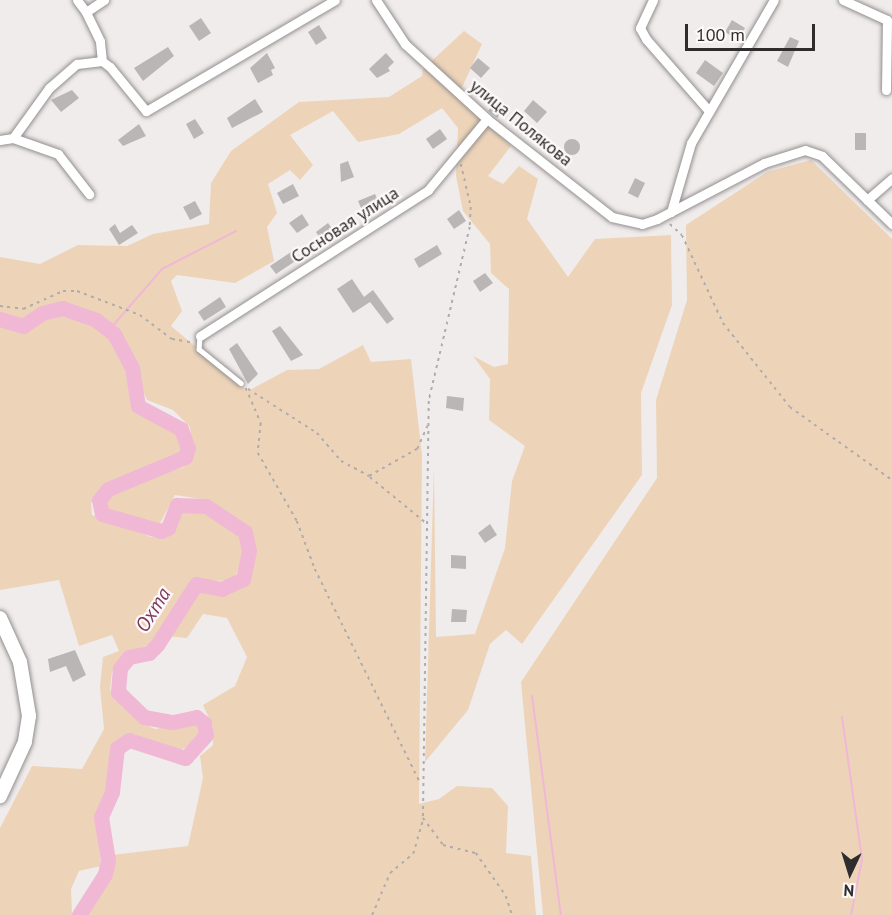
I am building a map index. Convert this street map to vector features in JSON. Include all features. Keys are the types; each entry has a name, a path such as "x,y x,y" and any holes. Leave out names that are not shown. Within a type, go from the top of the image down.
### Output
{"main road":[{"path":"0,618 20,662 28,700 25,742 4,777 0,796"}],"street":[{"path":"77,0 86,12 100,41 102,62 146,111 335,0"},
{"path":"86,12 104,0"},
{"name":"улица Полякова","path":"376,0 405,44 487,119 612,217 642,224 657,219 764,163 806,150 822,156 892,224"},
{"path":"653,0 640,28 646,39 709,111"},
{"path":"671,212 691,143 774,0"},
{"path":"843,0 887,20 886,90"},
{"path":"13,138 66,72 83,63 102,62"},
{"name":"Сосновая улица","path":"199,340 394,215 428,190 459,156 487,119"},
{"path":"0,140 13,138 58,154 89,194"},
{"path":"867,200 892,178"}],"lane":[{"path":"199,340 241,382"}],"path":[{"path":"372,915 390,873 413,854 423,818 429,422 436,363 470,227 471,207 459,156"},
{"path":"657,219 677,228 723,323 790,407 892,480"},
{"path":"0,306 23,309 63,291 77,291 119,307 126,312 140,315 172,339 199,340"},
{"path":"241,382 317,433 341,461 369,476 428,524"},
{"path":"246,387 261,423 258,453 262,463 297,521 315,569 422,785"},
{"path":"369,476 417,449 429,422"},
{"path":"423,818 443,845 476,853 506,896 512,915"}],"shaded area":[{"path":"464,31 482,44 459,94 511,146 488,176 503,184 519,166 538,179 527,219 568,277 595,239 671,235 672,305 641,393 642,475 522,644 506,630 490,644 468,710 425,762 434,466 436,637 475,634 505,548 512,481 525,446 489,420 490,379 473,356 494,367 508,364 509,289 491,273 490,244 463,211 456,176 458,128 442,108 399,134 358,142 333,111 290,135 313,165 300,180 290,170 268,184 277,213 267,227 274,261 235,283 177,275 171,281 182,311 171,326 248,391 287,370 319,369 363,345 371,362 411,359 422,455 419,804 439,799 457,786 492,788 508,806 506,853 531,856 536,915 83,915 110,877 112,855 188,846 203,778 200,756 213,745 213,727 203,705 235,686 247,657 227,618 203,614 187,638 166,636 195,589 229,594 245,582 252,550 249,529 207,500 175,495 159,525 106,510 108,497 115,490 184,467 193,451 190,427 173,410 147,400 118,332 99,315 63,304 43,308 23,319 0,314 0,257 40,264 78,245 127,246 153,234 209,224 211,183 231,151 299,102 389,97 422,76 423,69"},
{"path":"811,160 892,239 892,915 543,915 521,682 657,478 656,400 687,300 686,225 767,172"},
{"path":"61,314 94,323 110,339 123,360 133,409 169,426 178,433 183,451 161,466 104,485 91,503 92,515 151,537 165,537 179,511 195,508 240,536 245,555 233,581 192,580 154,643 129,653 112,672 110,690 138,721 155,729 197,721 203,732 198,741 179,751 134,734 123,737 114,746 109,789 96,816 101,866 79,871 71,889 72,915 0,915 0,828 32,766 82,769 104,729 100,687 103,657 119,651 112,635 79,646 59,580 0,590 0,324 21,331"}],"building":[{"path":"201,18 211,33 199,41 189,26"},
{"path":"732,20 745,28 738,40 725,32"},
{"path":"319,25 327,38 316,45 308,32"},
{"path":"790,37 799,41 788,67 777,61"},
{"path":"168,47 174,56 143,81 134,68"},
{"path":"267,53 275,68 271,70 273,75 258,83 250,68"},
{"path":"386,53 394,62 388,68 390,71 377,78 369,69"},
{"path":"478,58 490,68 481,78 470,68"},
{"path":"705,60 723,73 714,86 696,73"},
{"path":"72,90 79,98 61,112 51,100"},
{"path":"498,98 507,105 497,118 488,111"},
{"path":"255,99 263,112 232,128 227,118"},
{"path":"533,100 547,112 537,123 524,111"},
{"path":"195,119 204,133 194,139 186,124"},
{"path":"139,124 146,136 123,146 118,140"},
{"path":"440,129 447,139 433,149 426,139"},
{"path":"855,133 866,133 866,150 855,150"},
{"path":"572,139 580,147 572,155 564,147"},
{"path":"348,161 354,177 341,182 340,164"},
{"path":"635,178 645,183 638,198 628,193"},
{"path":"293,184 299,196 283,204 277,193"},
{"path":"375,194 381,207 364,215 358,201"},
{"path":"195,201 202,214 190,220 183,207"},
{"path":"459,210 466,221 454,229 447,219"},
{"path":"302,214 309,225 297,233 289,223"},
{"path":"328,223 336,234 323,243 316,232"},
{"path":"115,224 120,233 132,225 138,233 119,245 109,229"},
{"path":"437,245 442,254 419,268 414,259"},
{"path":"291,252 297,260 276,274 270,266"},
{"path":"485,273 493,283 480,292 473,281"},
{"path":"352,279 364,297 373,290 394,319 387,324 370,302 353,313 337,289"},
{"path":"220,297 226,307 204,321 198,312"},
{"path":"280,326 303,355 291,361 272,331"},
{"path":"237,343 258,374 248,384 229,349"},
{"path":"447,396 464,398 463,411 446,408"},
{"path":"490,524 497,535 485,543 478,533"},
{"path":"451,555 466,556 466,569 451,568"},
{"path":"452,609 467,610 466,622 451,622"},
{"path":"75,650 86,675 73,682 66,666 50,672 48,659"}],"waterway":[{"path":"109,330 162,269 236,231"},
{"name":"Охта","path":"0,319 23,326 42,313 62,308 96,320 114,334 132,368 138,406 181,429 188,448 185,457 108,489 99,500 102,514 161,531 168,528 177,505 206,506 245,532 249,551 243,579 222,589 196,584 157,645 149,653 129,657 120,668 118,692 144,717 173,722 196,717 204,723 206,735 185,758 129,740 117,748 112,792 101,817 108,860 105,874 79,915"},
{"path":"532,696 561,915"},
{"path":"842,717 862,860 851,915"}]}
